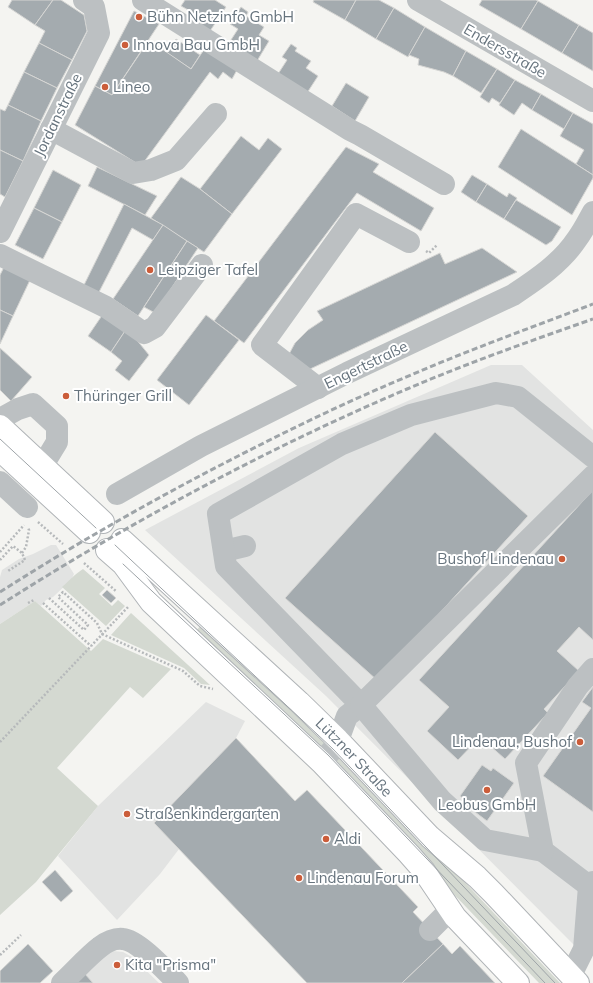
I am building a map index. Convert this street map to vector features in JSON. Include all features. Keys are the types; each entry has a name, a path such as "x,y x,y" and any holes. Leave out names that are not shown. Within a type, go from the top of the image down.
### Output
{"main road":[{"path":"0,426 43,465 96,527 0,450"},
{"name":"Lützner Straße","path":"518,983 468,932 450,910 424,872 321,762 152,602 123,564 114,545 299,702 338,740 442,849 477,877 575,979"}],"street":[{"path":"143,0 350,130 444,184"},
{"name":"Endersstraße","path":"418,0 593,101"},
{"name":"Jordanstraße","path":"0,232 99,33 94,7 90,1"},
{"path":"51,129 133,173 151,170 176,160 216,114"},
{"name":"Engertstraße","path":"117,494 201,446 318,388 513,295 555,264 577,240 593,212"},
{"path":"318,388 262,345 356,214 410,242"},
{"path":"0,255 106,307 144,333 156,327 202,265"},
{"path":"575,979 584,949 592,884 543,851 485,840 442,801 361,704 226,566 218,514 342,444 411,415 496,393 518,397 593,457"},
{"path":"496,408 518,397"},
{"path":"0,419 18,409 33,404 57,426 57,442 43,465"},
{"path":"321,762 336,746 347,716 593,476"},
{"path":"0,482 24,517"},
{"path":"224,551 245,546"},
{"path":"543,851 526,763 578,686 593,669"},
{"path":"430,930 450,910"},
{"path":"62,983 100,947 115,939 123,939 132,941 178,983"}],"path":[{"path":"429,253 437,245"},
{"path":"0,552 24,517"},
{"path":"42,526 63,544"},
{"path":"22,554 26,547 29,530"},
{"path":"0,560 13,546 22,554 25,560 8,571"},
{"path":"84,563 119,594"},
{"path":"49,598 84,630 88,625 58,597 63,592 97,623 102,634 184,671 200,686 215,689"},
{"path":"28,603 34,600"},
{"path":"43,603 91,646"},
{"path":"0,742 127,608"},
{"path":"0,955 21,935"}],"shaded area":[{"name":"Bushof Lindenau","path":"491,365 522,365 593,430 593,952 573,944 326,696 145,530 299,448"},
{"path":"51,545 56,545 74,574 71,580 53,597 46,600 41,606 35,601 0,624 0,577 2,570 19,559"},
{"path":"83,569 105,588 99,594 112,606 118,600 125,606 106,626 62,587"},
{"path":"35,601 91,651 103,639 171,669 143,698 130,687 57,768 98,806 36,882 0,915 0,624"},
{"path":"131,613 210,685 201,684 184,668 111,635"},
{"path":"204,622 336,746 560,983 539,983 324,759 193,634"},
{"name":"Straßenkindergarten","path":"206,702 245,721 236,738 155,823 179,849 160,874 117,920 58,856 98,806"},
{"name":"Kita \"Prisma\"","path":"113,951 123,952 132,957 159,983 76,983 106,953"}],"building":[{"path":"12,0 53,0 35,25 8,7"},
{"path":"53,0 61,0 84,15 87,31 72,60 39,43 45,31 35,25"},
{"path":"185,0 215,0 226,7 210,31 187,16 190,11 181,6"},
{"path":"314,0 356,0 345,20 313,2"},
{"path":"356,0 379,0 394,8 376,39 345,20"},
{"path":"482,0 538,1 521,29 479,5"},
{"path":"538,1 579,25 562,53 521,29"},
{"path":"241,7 248,12 246,16 264,27 259,35 269,41 257,61 229,43 238,29 230,24"},
{"path":"394,8 425,27 408,57 376,39"},
{"path":"134,11 159,24 112,95 95,86"},
{"path":"579,25 593,33 593,71 562,53"},
{"path":"425,27 466,51 453,76 418,65 419,59 409,55"},
{"path":"176,39 200,55 191,69 167,53"},
{"path":"149,40 191,69 205,48 237,70 232,79 223,72 218,79 210,72 141,166 75,125 95,86 112,95"},
{"path":"39,43 72,60 57,88 24,72"},
{"path":"291,44 297,48 295,51 311,61 306,68 318,76 307,93 278,74 287,60 282,57"},
{"path":"466,51 497,69 481,93 453,76"},
{"path":"497,69 515,80 500,103 492,98 489,103 480,97"},
{"path":"24,72 57,88 41,121 8,105"},
{"path":"515,80 541,94 532,110 522,103 514,115 499,105"},
{"path":"346,83 369,97 355,121 332,106"},
{"path":"541,94 573,113 564,129 532,110"},
{"path":"8,105 41,121 23,161 0,150 0,109 5,111"},
{"path":"573,113 593,124 593,175 576,164 584,150 560,136"},
{"path":"521,129 593,175 593,178 572,215 498,167"},
{"path":"241,136 259,150 268,138 282,149 232,214 200,189"},
{"path":"346,147 379,164 373,172 434,208 421,231 357,193 244,343 214,321"},
{"path":"0,150 23,161 5,197 0,194"},
{"path":"97,167 157,196 145,215 88,186"},
{"path":"53,170 81,185 62,222 34,208"},
{"path":"472,175 487,184 476,202 461,192"},
{"path":"181,177 200,189 232,214 204,252 151,218"},
{"path":"487,184 507,197 509,193 517,198 504,219 476,202"},
{"path":"516,200 561,227 552,241 546,245 504,219"},
{"path":"124,204 163,225 153,240 132,228 98,294 83,287"},
{"path":"34,208 62,222 43,259 15,245"},
{"name":"Leipziger Tafel","path":"163,225 187,241 138,316 113,299"},
{"path":"187,241 198,248 155,313 144,307"},
{"path":"482,248 517,272 308,370 288,356 295,343 308,330 323,320 317,311 440,253 445,264"},
{"path":"4,267 30,280 13,316 0,310 0,275"},
{"path":"0,310 13,316 0,344"},
{"path":"103,314 127,328 111,352 88,336"},
{"path":"206,315 239,340 189,405 157,380"},
{"path":"127,328 149,355 129,381 115,370 122,361 111,352"},
{"path":"0,348 32,377 11,401 0,390"},
{"path":"435,432 528,516 378,681 285,598"},
{"name":"Bushof Lindenau","path":"593,490 593,640 579,627 557,651 579,671 544,709 548,713 505,759 480,737 458,760 427,731 449,707 419,680"},
{"path":"107,590 116,598 111,603 102,595"},
{"name":"Lindenau, Bushof","path":"593,687 593,812 543,776 591,708 582,702"},
{"name":"Lindenau Forum","path":"236,738 295,801 307,790 418,907 413,912 443,944 402,983 307,983 154,823"},
{"name":"Leobus GmbH","path":"482,765 491,771 493,768 514,783 487,821 467,806 469,803 460,796"},
{"path":"55,870 73,891 61,902 42,882"},
{"path":"28,944 53,971 40,983 0,983 0,971"},
{"path":"443,944 452,954 460,946 495,983 402,983"},
{"path":"85,974 93,983 76,983"}],"tram line":[{"path":"0,439 96,528"},
{"path":"115,545 333,749 555,983"},
{"path":"123,564 328,755 545,983"}],"railway":[{"path":"0,592 91,536 153,501 216,467 306,422 427,368 593,304"},
{"path":"0,605 148,516 250,462 354,412 430,379 499,352 593,319"}],"place":[{"name":"Bühn Netzinfo GmbH","path":"139,17"},
{"name":"Innova Bau GmbH","path":"125,45"},
{"name":"Lineo","path":"105,87"},
{"name":"Leipziger Tafel","path":"150,270"},
{"name":"Thüringer Grill","path":"66,396"},
{"name":"Bushof Lindenau","path":"562,559"},
{"name":"Lindenau, Bushof","path":"580,742"},
{"name":"Leobus GmbH","path":"487,790"},
{"name":"Straßenkindergarten","path":"127,814"},
{"name":"Aldi","path":"326,839"},
{"name":"Lindenau Forum","path":"299,878"},
{"name":"Kita \"Prisma\"","path":"117,965"}]}
